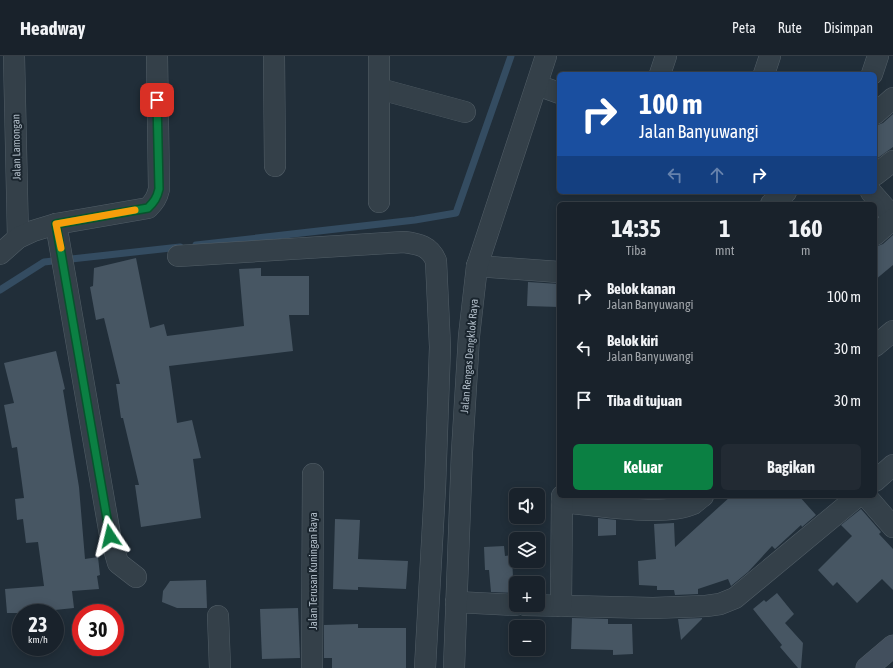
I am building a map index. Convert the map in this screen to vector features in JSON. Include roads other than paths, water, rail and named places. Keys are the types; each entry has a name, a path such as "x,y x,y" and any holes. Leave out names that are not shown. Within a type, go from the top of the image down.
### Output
{"street":[{"name":"Jalan Lamongan","path":"14,56 18,238"},
{"path":"0,254 18,238 33,231 56,224 148,208 157,197 159,189 157,56"},
{"path":"274,56 275,166"},
{"path":"378,202 380,89 379,56"},
{"name":"Jalan Rengas Dengklok Raya","path":"454,668 463,429 469,336 477,266 546,56"},
{"path":"661,72 666,56"},
{"path":"765,72 770,56"},
{"path":"873,72 878,56"},
{"path":"537,85 557,92"},
{"path":"380,89 465,112"},
{"path":"877,112 893,98"},
{"path":"877,173 893,161"},
{"path":"774,202 784,194"},
{"path":"873,194 893,218 877,233"},
{"path":"56,224 110,536 118,563 136,576"},
{"path":"178,256 404,242 426,247 433,254 436,261 440,347 435,488 425,668"},
{"path":"477,266 557,272"},
{"path":"877,344 893,330"},
{"path":"877,479 893,465"},
{"name":"Jalan Terusan Kuningan Raya","path":"312,668 313,474"},
{"path":"561,606 562,499 639,509 672,509 693,504 700,498"},
{"path":"545,606 653,608 720,604 735,598 856,498"},
{"path":"868,498 893,527"},
{"path":"456,602 509,605"},
{"path":"218,616 220,668"},
{"path":"867,668 893,646"}],"waterway":[{"path":"196,245 415,220 456,213 511,56"},
{"path":"0,290 44,262 180,247"}]}
